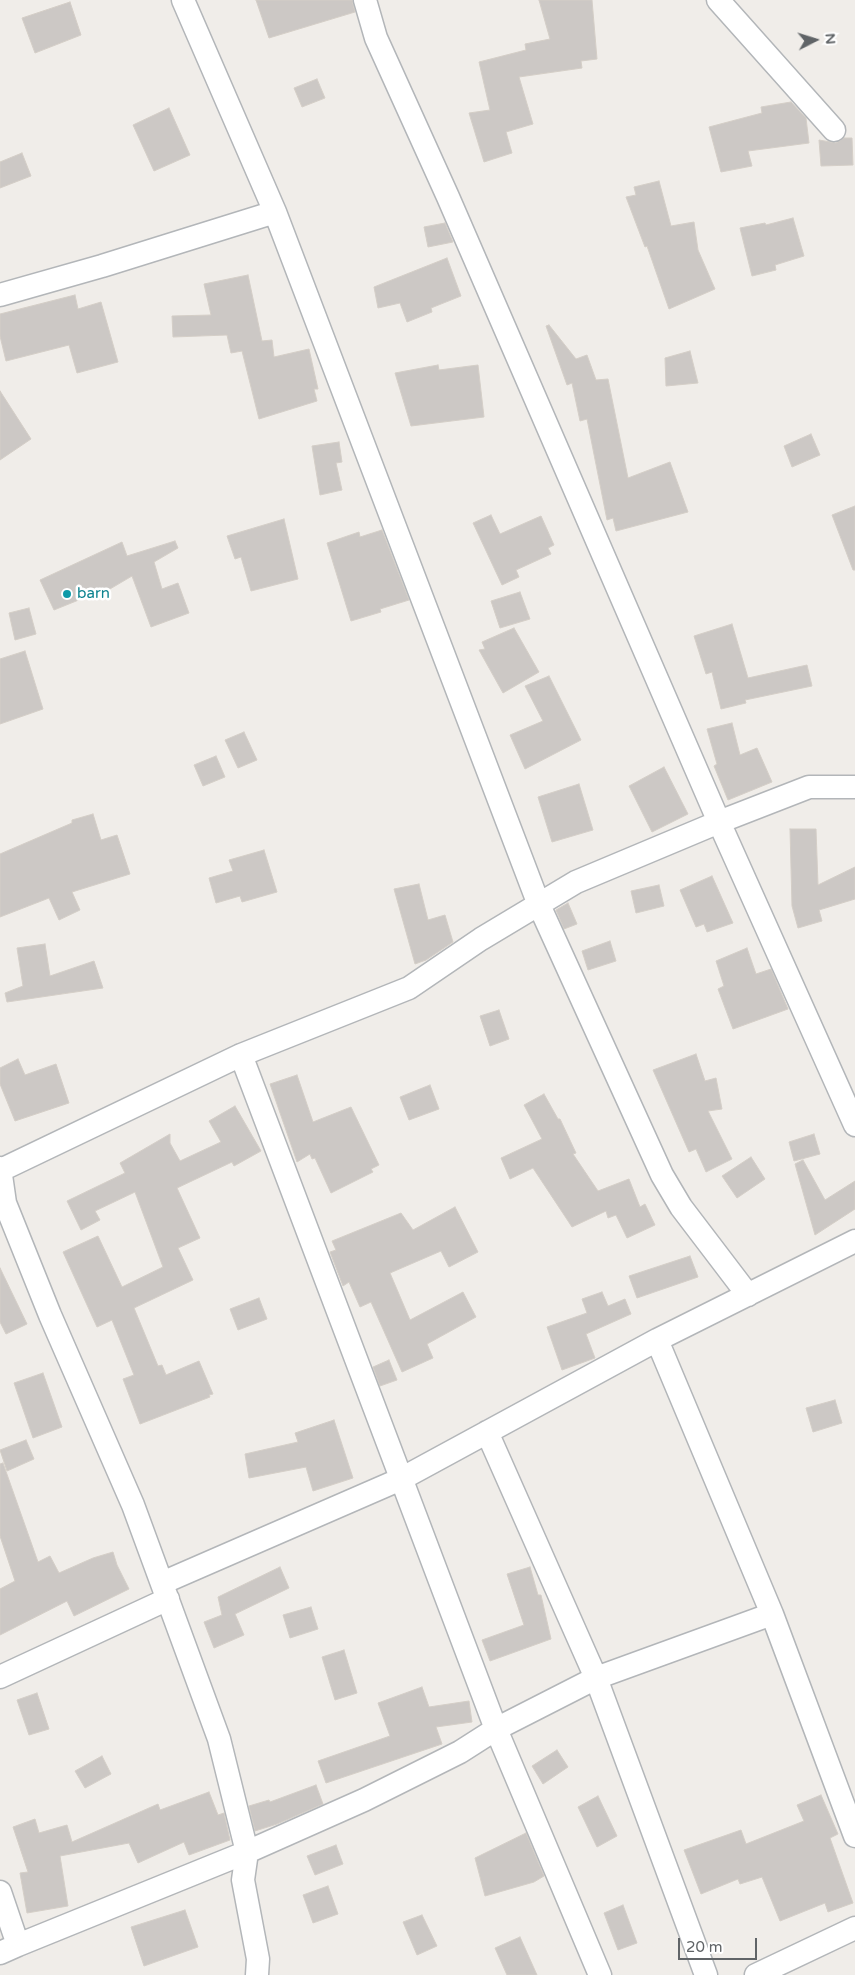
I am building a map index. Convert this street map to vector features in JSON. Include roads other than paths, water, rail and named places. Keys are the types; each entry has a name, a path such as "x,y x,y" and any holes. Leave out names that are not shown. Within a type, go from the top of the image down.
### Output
{"street":[{"path":"183,0 275,212 539,905 662,1175 681,1207 748,1295"},
{"path":"365,0 376,38 448,197 719,822 855,1126"},
{"path":"718,0 834,130"},
{"path":"0,295 102,266 275,212"},
{"path":"257,1975 258,1959 243,1880 247,1852 219,1740 133,1505 2,1204 1,1169 241,1056 409,988 481,939 576,882 719,822 809,787 855,787"},
{"path":"241,1056 496,1729 600,1975"},
{"path":"0,1677 165,1591 401,1479 657,1340 855,1241"},
{"path":"657,1340 772,1614 855,1836"},
{"path":"487,1432 596,1678 706,1975"},
{"path":"0,1892 9,1949 247,1852 364,1800 460,1752 496,1729 596,1678 772,1614"},
{"path":"756,1975 855,1928"}],"place":[{"name":"barn","path":"67,594"}]}
